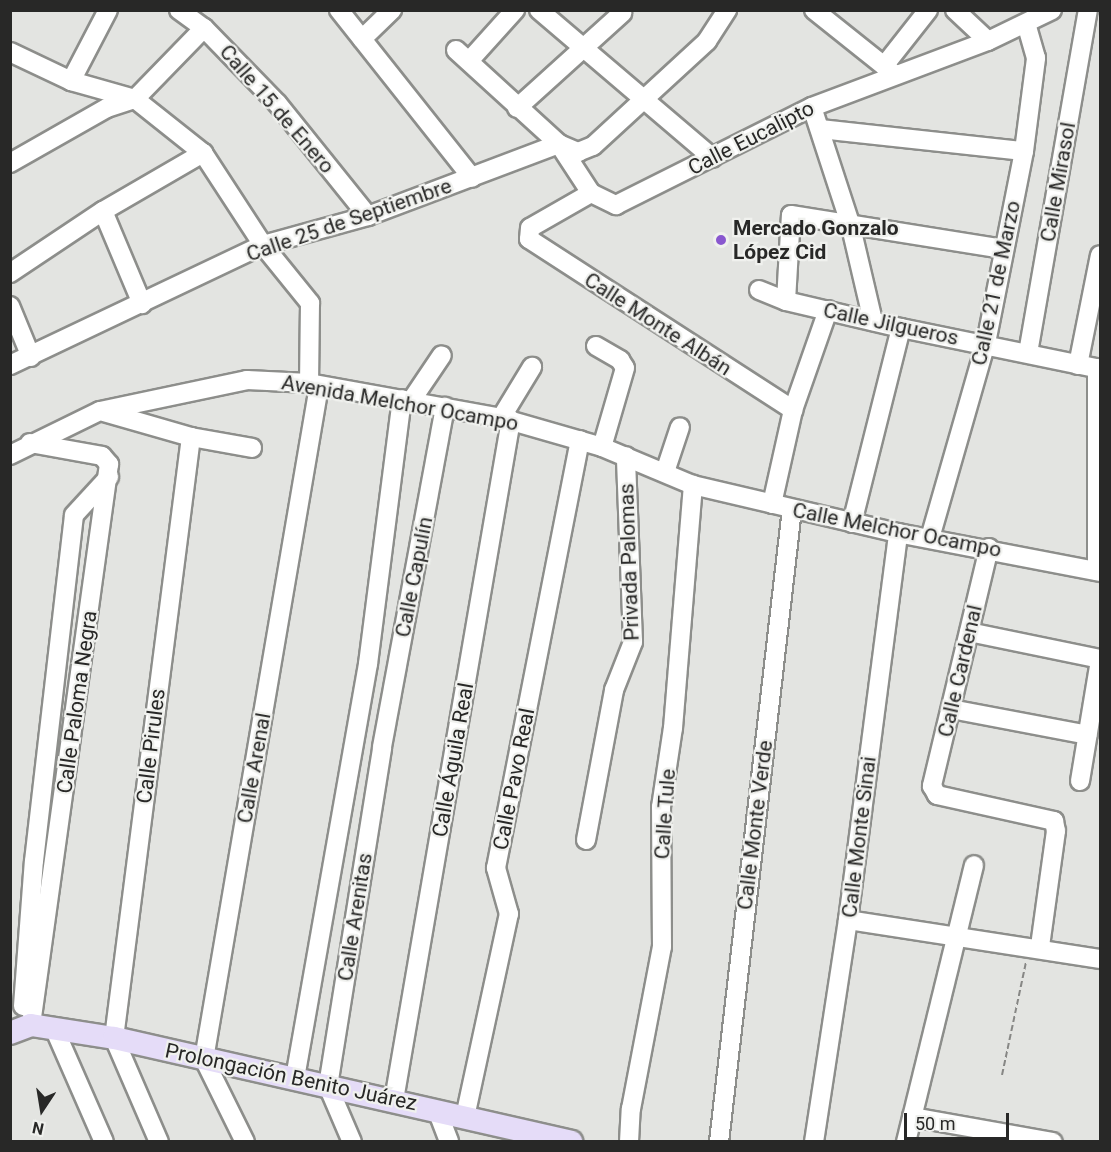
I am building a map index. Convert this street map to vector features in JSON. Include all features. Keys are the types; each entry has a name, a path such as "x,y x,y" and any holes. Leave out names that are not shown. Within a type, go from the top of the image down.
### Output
{"main road":[{"name":"Prolongación Benito Juárez","path":"21,1029 54,1028 114,1038 571,1142"}],"street":[{"path":"71,81 108,10"},
{"name":"Calle 15 de Enero","path":"179,10 204,28 278,103 368,216"},
{"path":"339,10 472,178"},
{"path":"362,39 392,10"},
{"path":"515,10 462,56 559,144 591,193"},
{"path":"539,10 713,158"},
{"path":"559,144 586,151 706,41 727,10"},
{"path":"814,10 889,70 928,10"},
{"path":"955,10 988,40"},
{"name":"Calle Eucalipto","path":"591,193 616,205 889,70 988,40 1052,10"},
{"name":"Calle Mirasol","path":"1028,353 1088,10"},
{"path":"517,108 586,50 622,13"},
{"name":"Calle 21 de Marzo","path":"930,538 986,343 1024,151 1035,58 1026,24"},
{"path":"16,155 107,108 135,99 204,28"},
{"path":"10,52 71,81 135,99"},
{"name":"Calle Arenal","path":"135,99 203,153 263,245 310,303 314,385 204,1059"},
{"path":"812,107 850,223 873,321"},
{"path":"820,129 1024,151"},
{"name":"Calle 25 de Septiembre","path":"10,366 263,245 368,216 559,144"},
{"path":"10,273 103,211 203,153"},
{"name":"Calle Monte Albán","path":"591,193 530,228 526,235 793,410"},
{"path":"103,211 142,304"},
{"path":"786,301 789,216 850,223 1003,249"},
{"path":"1078,365 1101,255"},
{"name":"Calle Jilgueros","path":"759,290 786,301 901,328 986,343 1099,369"},
{"path":"10,306 31,357"},
{"path":"772,504 793,410 828,310"},
{"path":"852,523 901,328"},
{"path":"596,346 620,360 625,368 602,447"},
{"path":"295,1078 368,664 406,400 442,355"},
{"path":"506,419 532,367"},
{"path":"1099,369 1099,571"},
{"name":"Avenida Melchor Ocampo","path":"10,455 100,411 248,380 314,385 506,419 602,447 693,485"},
{"name":"Calle Capulín","path":"382,747 445,407"},
{"path":"100,411 191,436 252,448"},
{"name":"Calle Águila Real","path":"394,1100 506,419"},
{"path":"665,472 680,427"},
{"name":"Calle Pirules","path":"114,1038 191,436"},
{"name":"Calle Pavo Real","path":"465,1117 509,914 496,868 580,440"},
{"path":"21,1029 34,861 74,515 109,477 106,457 30,444"},
{"name":"Privada Palomas","path":"586,840 614,690 633,642 626,456"},
{"name":"Calle Paloma Negra","path":"21,1029 109,477"},
{"name":"Calle Melchor Ocampo","path":"693,485 898,533 989,548 1099,571"},
{"name":"Calle Tule","path":"629,1142 631,1109 662,947 662,807 673,728 693,485"},
{"name":"Calle Monte Verde","path":"719,1142 792,509"},
{"name":"Calle Monte Sinai","path":"814,1142 848,920 898,533"},
{"name":"Calle Cardenal","path":"989,548 932,786 935,792 1054,821 1056,831 1035,946"},
{"path":"969,633 1101,660 1080,781"},
{"path":"951,708 1088,735"},
{"name":"Calle Arenitas","path":"328,1086 382,747"},
{"path":"906,1142 974,865"},
{"path":"848,920 957,934 1101,958"},
{"path":"54,1028 104,1142"},
{"path":"114,1038 159,1142"},
{"path":"204,1059 245,1142"},
{"path":"328,1086 352,1142"},
{"path":"437,1110 449,1142"},
{"path":"912,1117 1053,1142"}],"path":[{"path":"1002,1075 1035,946"}],"place":[{"name":"Mercado Gonzalo López Cid","path":"721,240"}]}
